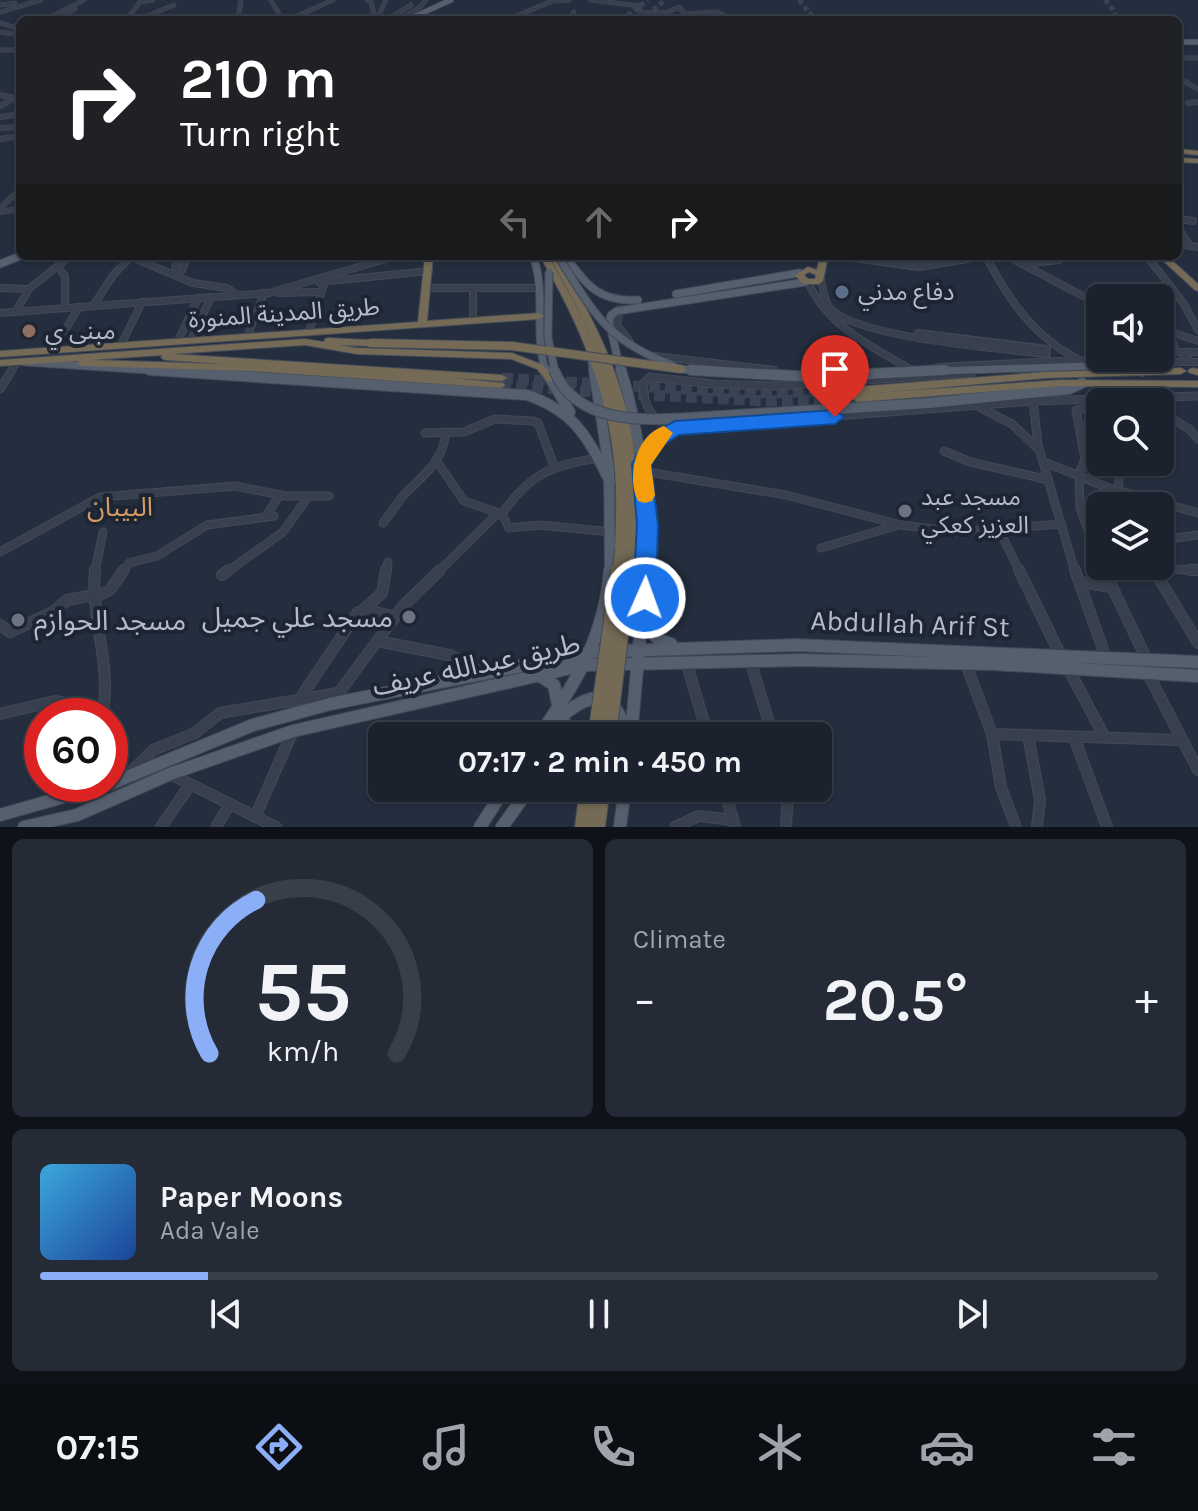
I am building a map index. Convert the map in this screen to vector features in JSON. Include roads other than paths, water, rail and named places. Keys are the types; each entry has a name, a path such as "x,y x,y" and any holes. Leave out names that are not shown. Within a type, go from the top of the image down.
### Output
{"highway":[{"path":"422,324 429,260"},
{"path":"551,260 587,332 610,400 620,461 627,549 597,722"},
{"path":"552,260 590,319 604,350 619,398 632,460 610,722"},
{"path":"820,260 811,269 799,273 807,282 820,277"},
{"path":"820,277 823,260"},
{"path":"1166,260 1198,288"},
{"path":"1173,260 1198,282"},
{"path":"811,269 820,277"},
{"name":"طريق المدينة المنورة","path":"0,363 19,362 53,350 540,316"},
{"name":"طريق المدينة المنورة","path":"0,354 34,356 281,340 512,346 681,369"},
{"path":"34,356 305,342 357,351 512,356 540,367 550,379"},
{"path":"34,356 501,382"},
{"path":"1086,370 856,394 1082,383 1198,384"},
{"path":"1174,370 1181,371"},
{"path":"583,827 586,802"},
{"path":"597,827 600,802"}],"main road":[{"path":"419,16 453,0"},
{"path":"534,260 541,288 542,357 550,379 610,482"},
{"path":"550,260 550,357 554,371 570,395 594,410 632,419 972,399 1069,389 1082,383"},
{"path":"552,260 610,334 644,356 681,369 724,375 811,377 1086,367"},
{"path":"568,260 600,297 622,301 799,273"},
{"path":"631,722 644,623 648,525 634,407 612,340 611,315 620,309 807,282"},
{"path":"549,722 592,652 606,596 612,532 610,482 587,332"},
{"path":"19,362 527,395 541,399 576,419"},
{"path":"606,596 607,609 614,625 624,628 644,623"},
{"path":"644,623 659,640 679,646"},
{"path":"555,659 581,648 599,629"},
{"name":"Abdullah Arif St","path":"621,651 640,656 679,646 796,645 1106,658 1145,664 1198,662"},
{"name":"طريق عبدالله عريف","path":"24,827 53,823 77,815 253,725 334,698 592,652 621,651"},
{"name":"طريق عبدالله عريف","path":"128,776 293,731 535,675 640,656 686,661 1068,668 1145,664 1198,676"},
{"path":"535,675 547,676 553,681 558,706"},
{"path":"553,722 584,699 607,700 616,708 622,722"},
{"name":"طريق عبدالله عريف","path":"0,815 39,802"},
{"path":"480,827 496,802"},
{"path":"502,827 520,802"},
{"path":"620,827 623,802"}],"street":[{"path":"51,16 84,0"},
{"path":"129,16 140,2 153,0"},
{"path":"239,13 241,0"},
{"path":"298,16 336,0"},
{"path":"367,0 371,1 376,15"},
{"path":"376,15 386,0"},
{"path":"404,16 426,0"},
{"path":"517,16 555,0 569,0"},
{"path":"590,0 630,3 640,6 640,13 668,12 679,7 685,14 717,12 725,16"},
{"path":"0,5 44,1"},
{"path":"19,5 44,1"},
{"path":"0,12 25,3"},
{"path":"149,16 174,5"},
{"path":"393,16 411,5"},
{"path":"62,16 77,8 72,7"},
{"path":"572,16 574,12"},
{"path":"376,15 381,16"},
{"path":"1188,103 1198,102"},
{"path":"0,210 16,194"},
{"path":"1182,220 1193,221"},
{"path":"1182,234 1189,245"},
{"path":"1182,244 1198,247"},
{"path":"16,311 29,289 65,260"},
{"path":"93,306 126,260"},
{"path":"139,260 193,283 227,288 238,295"},
{"path":"175,260 175,275"},
{"path":"175,275 182,270 186,260"},
{"path":"267,293 384,260 397,274"},
{"path":"868,260 919,267 962,260"},
{"path":"988,260 998,281 1046,340 1066,355 1083,361"},
{"path":"1014,260 1086,298"},
{"path":"1022,264 1059,260"},
{"path":"1150,260 1184,304 1198,330"},
{"path":"57,266 65,276 65,308"},
{"path":"300,284 429,271"},
{"path":"820,277 826,306 837,314 902,337 1046,355"},
{"path":"309,331 325,281"},
{"path":"807,282 843,327 910,369"},
{"path":"0,288 29,289"},
{"path":"426,288 541,288"},
{"path":"473,288 473,320"},
{"path":"0,313 267,293 319,292"},
{"path":"248,335 267,293"},
{"path":"191,340 211,297"},
{"path":"178,341 198,298"},
{"path":"121,345 142,302"},
{"path":"53,350 79,307"},
{"path":"620,309 617,325 633,345 648,354 811,377"},
{"path":"918,333 1086,361"},
{"path":"1174,333 1198,341"},
{"path":"1046,340 1046,355"},
{"path":"1174,345 1195,367"},
{"path":"1179,352 1198,352"},
{"path":"854,376 1046,355"},
{"path":"0,389 19,362"},
{"path":"1174,366 1195,367"},
{"path":"997,368 982,373 899,380 774,386 713,384 650,377 643,384 649,416 659,424 675,428 1086,398"},
{"path":"1174,396 1198,396"},
{"path":"1033,401 1030,412 1042,457 1106,658"},
{"path":"975,406 998,413 1012,422 1042,457 1104,486 1198,513"},
{"path":"1086,409 1076,410 1084,441 1084,468 1079,474 1080,508 1086,524"},
{"path":"425,433 464,432 495,419 533,421 538,423 554,466"},
{"path":"1174,420 1196,436"},
{"path":"1079,425 1086,427"},
{"path":"675,428 655,441 642,468 786,495 901,525 957,532 1062,524"},
{"path":"383,523 438,463 446,432"},
{"path":"944,451 970,462 1049,480"},
{"path":"128,775 153,750 195,733 220,713 299,700 334,698 395,617 495,516 502,514 534,474 554,466 598,458"},
{"path":"438,463 464,501 502,514 509,528 539,525 612,532"},
{"path":"1118,491 1120,476"},
{"path":"0,552 100,497 235,486 280,495 329,496"},
{"path":"1103,492 1104,486"},
{"path":"0,625 10,632 53,612 67,600 95,596 110,590 129,563 157,556 207,525 227,520 270,517 280,495"},
{"path":"222,575 283,532 308,497"},
{"path":"821,548 901,525"},
{"path":"998,528 1061,656"},
{"path":"103,532 95,596 106,665 104,698"},
{"path":"1174,538 1198,535"},
{"path":"299,700 358,612 382,593 388,562"},
{"path":"1174,569 1198,570"},
{"path":"1108,580 1180,740 1198,770"},
{"path":"1160,580 1198,643"},
{"path":"1080,582 1111,587"},
{"path":"362,611 395,617"},
{"path":"377,641 449,655 489,671"},
{"path":"750,660 769,722"},
{"path":"686,661 704,722"},
{"path":"966,664 992,734 1001,787 1016,827"},
{"path":"1068,668 1105,738"},
{"path":"0,714 24,708"},
{"path":"255,817 293,731"},
{"path":"992,734 1180,740"},
{"path":"1028,735 1040,800 1037,827"},
{"path":"1074,737 1107,827"},
{"path":"169,767 190,785 276,827"},
{"path":"161,827 190,785"},
{"path":"675,827 699,816 714,822 734,824 728,802"},
{"path":"786,827 789,802"},
{"path":"216,827 230,804"}],"tunnel":[{"path":"626,16 648,0"},
{"path":"646,16 665,0"},
{"path":"799,0 812,16"},
{"path":"1105,0 1116,16"},
{"path":"502,378 601,384"},
{"path":"500,385 606,393"},
{"path":"617,385 751,393 855,391"},
{"path":"622,394 767,401 857,398"}],"place":[{"name":"دفاع مدني","path":"842,292"},
{"name":"مبنى ي","path":"29,331"},
{"name":"مسجد عبد العزيز كعكي","path":"905,511"},
{"name":"مسجد علي جميل","path":"409,617"},
{"name":"مسجد الحوازم","path":"18,620"}],"district":[{"name":"البيبان","path":"120,507"}]}
